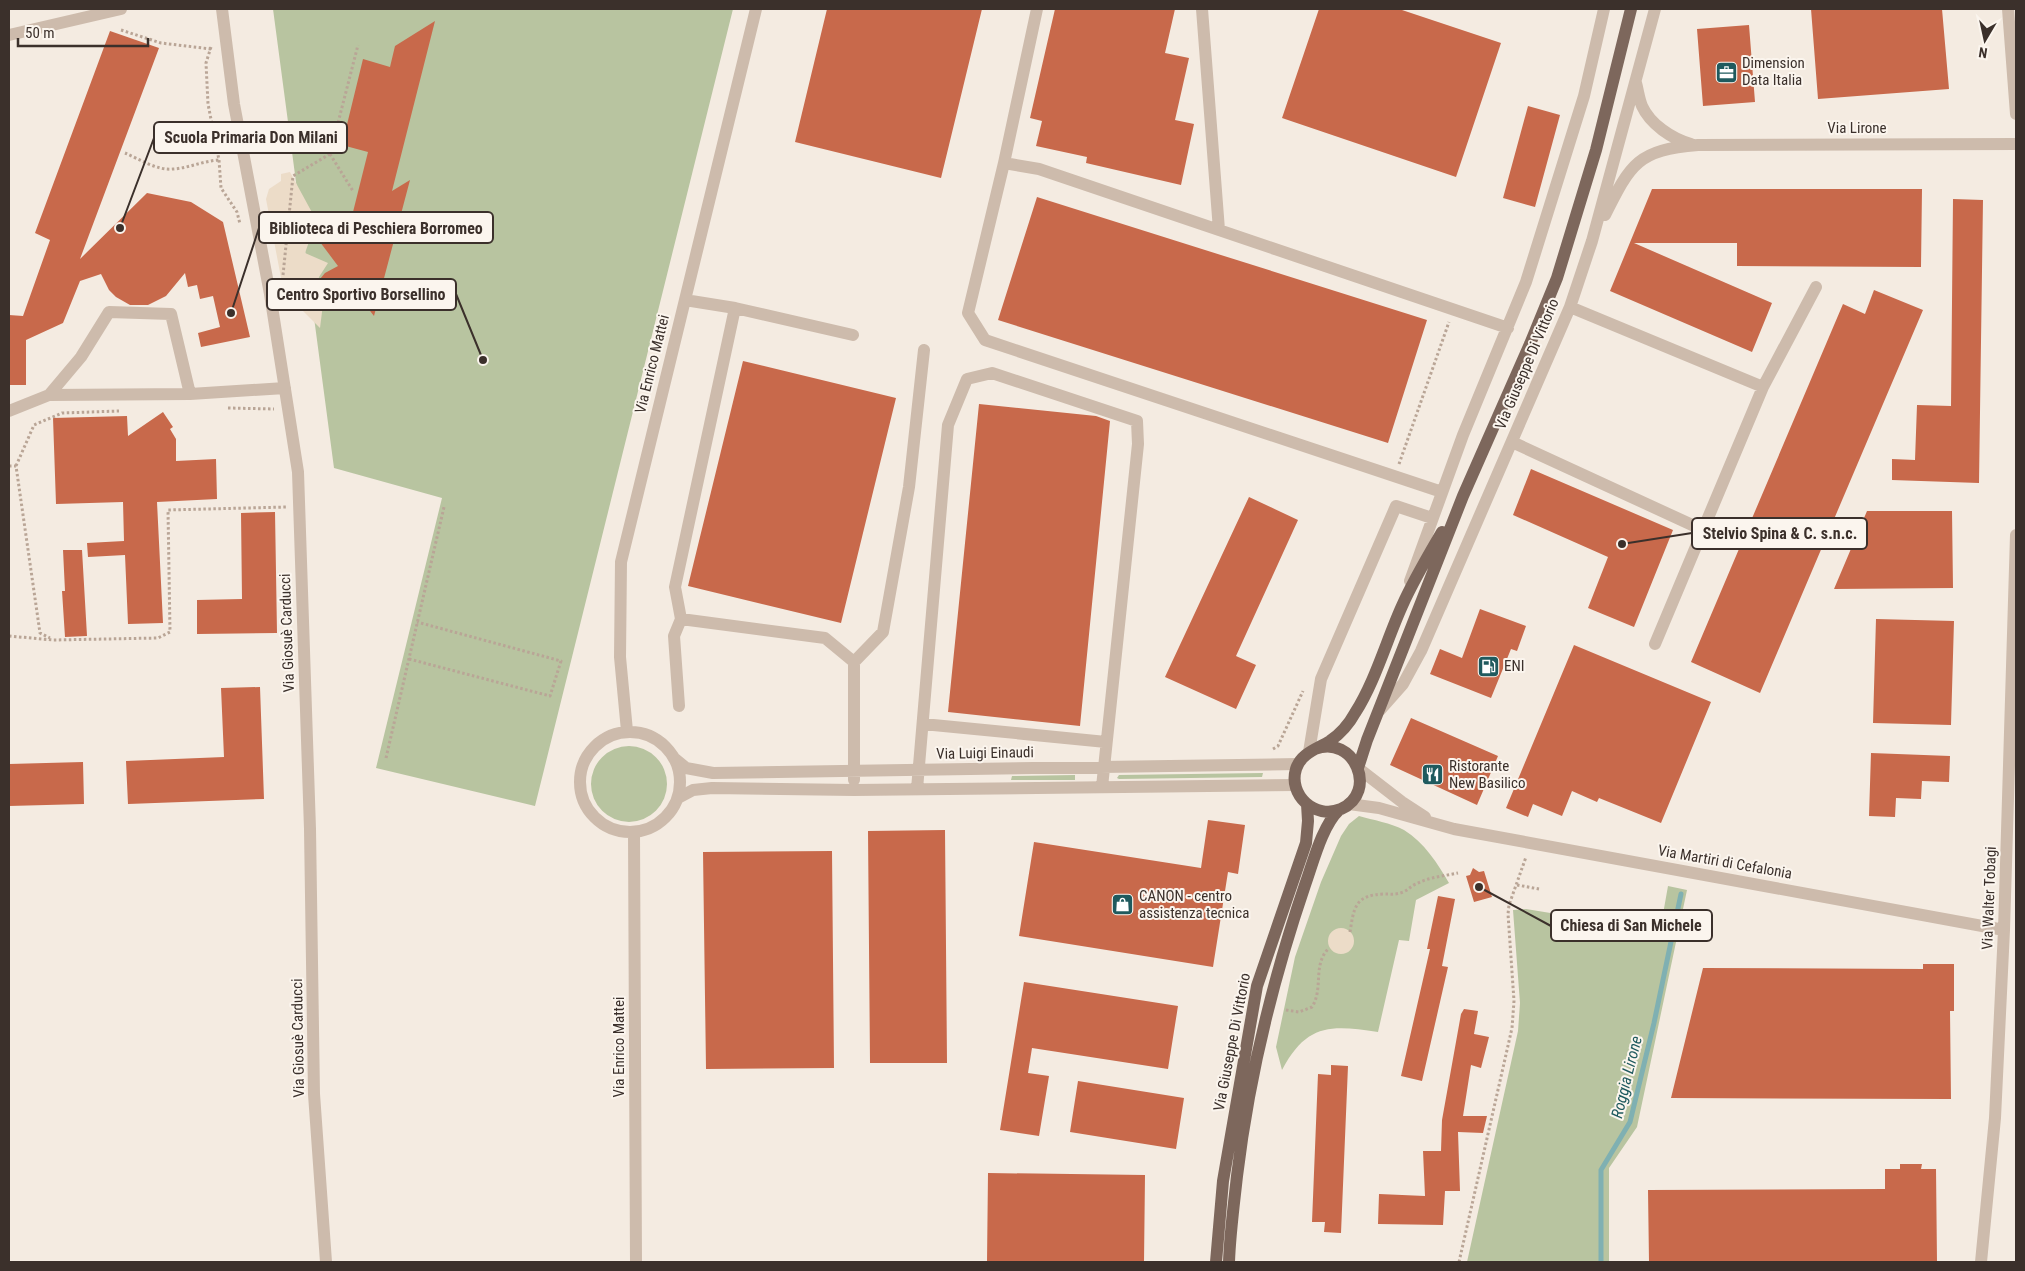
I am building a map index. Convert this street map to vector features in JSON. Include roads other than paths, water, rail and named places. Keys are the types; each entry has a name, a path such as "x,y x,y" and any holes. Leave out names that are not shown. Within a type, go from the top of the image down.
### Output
{"main road":[{"name":"Via Giuseppe Di Vittorio","path":"1229,1262 1241,1145 1259,1045 1282,956 1320,844 1332,819 1359,787 1358,768 1378,712 1463,496 1527,352 1557,278 1596,150 1631,9"},
{"name":"Via Giuseppe Di Vittorio","path":"1298,764 1312,750 1336,736 1354,714 1403,604 1463,496"},
{"path":"1312,750 1326,746 1339,748 1350,756 1358,768"},
{"path":"1298,764 1295,785 1299,796 1307,804 1322,811 1344,806"},
{"name":"Via Giuseppe Di Vittorio","path":"1216,1262 1223,1181 1256,986 1306,843 1307,804"}],"street":[{"path":"9,35 121,9"},
{"name":"Via Giosuè Carducci","path":"222,9 234,104 270,294 298,472 310,820 314,1094 326,1262"},
{"name":"Via Enrico Mattei","path":"628,732 620,657 621,562 756,9"},
{"path":"1037,9 1004,163 968,313 985,340 1442,492"},
{"path":"1202,9 1219,230"},
{"name":"Via Giuseppe Di Vittorio","path":"1403,604 1432,518 1463,436 1529,274 1584,96 1604,9"},
{"name":"Via Giuseppe Di Vittorio","path":"1378,712 1403,684 1421,651 1570,307 1592,241 1655,9"},
{"path":"2008,9 2016,114"},
{"name":"Via Lirone","path":"1636,82 1643,107 1653,121 1679,141 1698,145"},
{"name":"Via Lirone","path":"1592,241 1620,183 1641,159 1669,148 1698,145 2016,144"},
{"path":"1004,163 1039,169 1508,328"},
{"path":"1655,644 1763,387 1816,287"},
{"path":"685,300 735,308 854,335"},
{"path":"1570,307 1763,387"},
{"path":"679,706 674,636 681,619 675,587 735,308"},
{"path":"49,395 81,357 109,312 171,314 190,394"},
{"path":"854,790 854,662 883,632 910,487 924,350"},
{"path":"917,789 948,425 966,379 992,372 1137,421 1138,444 1102,787"},
{"path":"9,411 49,395 190,394 284,388"},
{"path":"1512,442 1703,530"},
{"path":"1312,750 1321,679 1396,506 1432,518"},
{"name":"Via Walter Tobagi","path":"1981,1262 1995,1118 2004,930 2016,535"},
{"path":"681,619 825,638 854,662"},
{"path":"923,724 1106,742"},
{"path":"628,732 642,733 655,738 667,748 675,760 679,772 678,798 671,811 661,822 648,829 634,832 617,831 602,825 590,814 582,799 578,784 581,768 587,754 598,742 612,735 628,732"},
{"name":"Via Luigi Einaudi","path":"675,760 686,768 712,773 1103,769 1298,764"},
{"name":"Via Martiri di Cefalonia","path":"1358,768 1402,802 1440,826"},
{"path":"678,798 693,790 712,788 854,790 1295,785"},
{"name":"Via Martiri di Cefalonia","path":"1344,806 1385,810 1440,826 2004,930"},
{"name":"Via Enrico Mattei","path":"634,832 636,1262"}],"waterway":[{"name":"Roggia Lirone","path":"1601,1262 1601,1170 1630,1122 1654,1023 1681,894"}],"place":[{"name":"Dimension Data Italia","path":"1726,72"},
{"name":"Scuola Primaria Don Milani","path":"120,228"},
{"name":"Biblioteca di Peschiera Borromeo","path":"231,313"},
{"name":"Centro Sportivo Borsellino","path":"483,360"},
{"name":"Stelvio Spina & C. s.n.c.","path":"1622,544"},
{"name":"ENI","path":"1488,666"},
{"name":"Ristorante New Basilico","path":"1433,775"},
{"name":"Chiesa di San Michele","path":"1479,887"},
{"name":"CANON - centro assistenza tecnica","path":"1123,905"}]}
